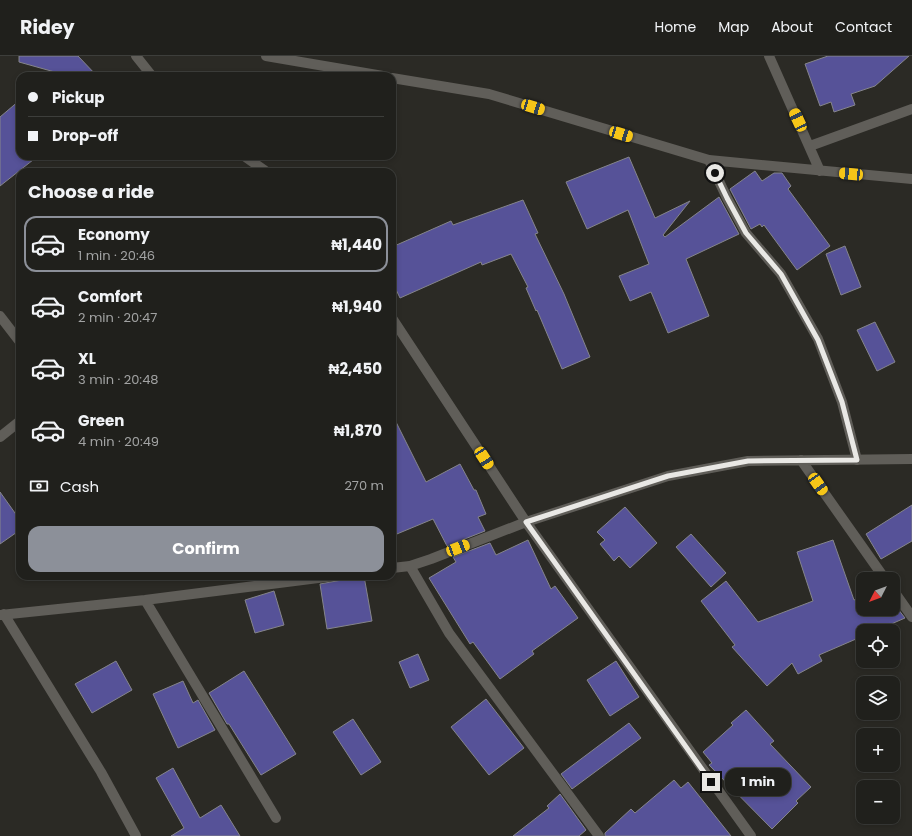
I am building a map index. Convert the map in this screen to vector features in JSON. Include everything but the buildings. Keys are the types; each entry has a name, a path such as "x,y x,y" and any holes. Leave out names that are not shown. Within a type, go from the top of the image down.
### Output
{"street":[{"path":"136,56 149,72"},
{"path":"266,56 302,59 364,72"},
{"path":"769,56 820,171"},
{"path":"396,79 489,94 710,160 912,179"},
{"path":"810,146 912,109"},
{"path":"250,160 261,168"},
{"path":"710,160 727,198 746,233 781,274 818,340 842,402 857,460"},
{"path":"0,316 16,337"},
{"path":"396,324 526,522 751,836"},
{"path":"0,437 16,424"},
{"path":"396,568 410,566 526,522 668,476 748,461 912,459"},
{"path":"801,460 880,572"},
{"path":"410,566 449,633 599,836"},
{"path":"136,836 101,772 2,615 144,600 302,580"},
{"path":"144,600 276,818"},
{"path":"900,600 912,617"}],"route":[{"path":"711,782 526,522 668,476 748,461 857,460 842,402 818,340 781,274 746,233 715,173"}]}
